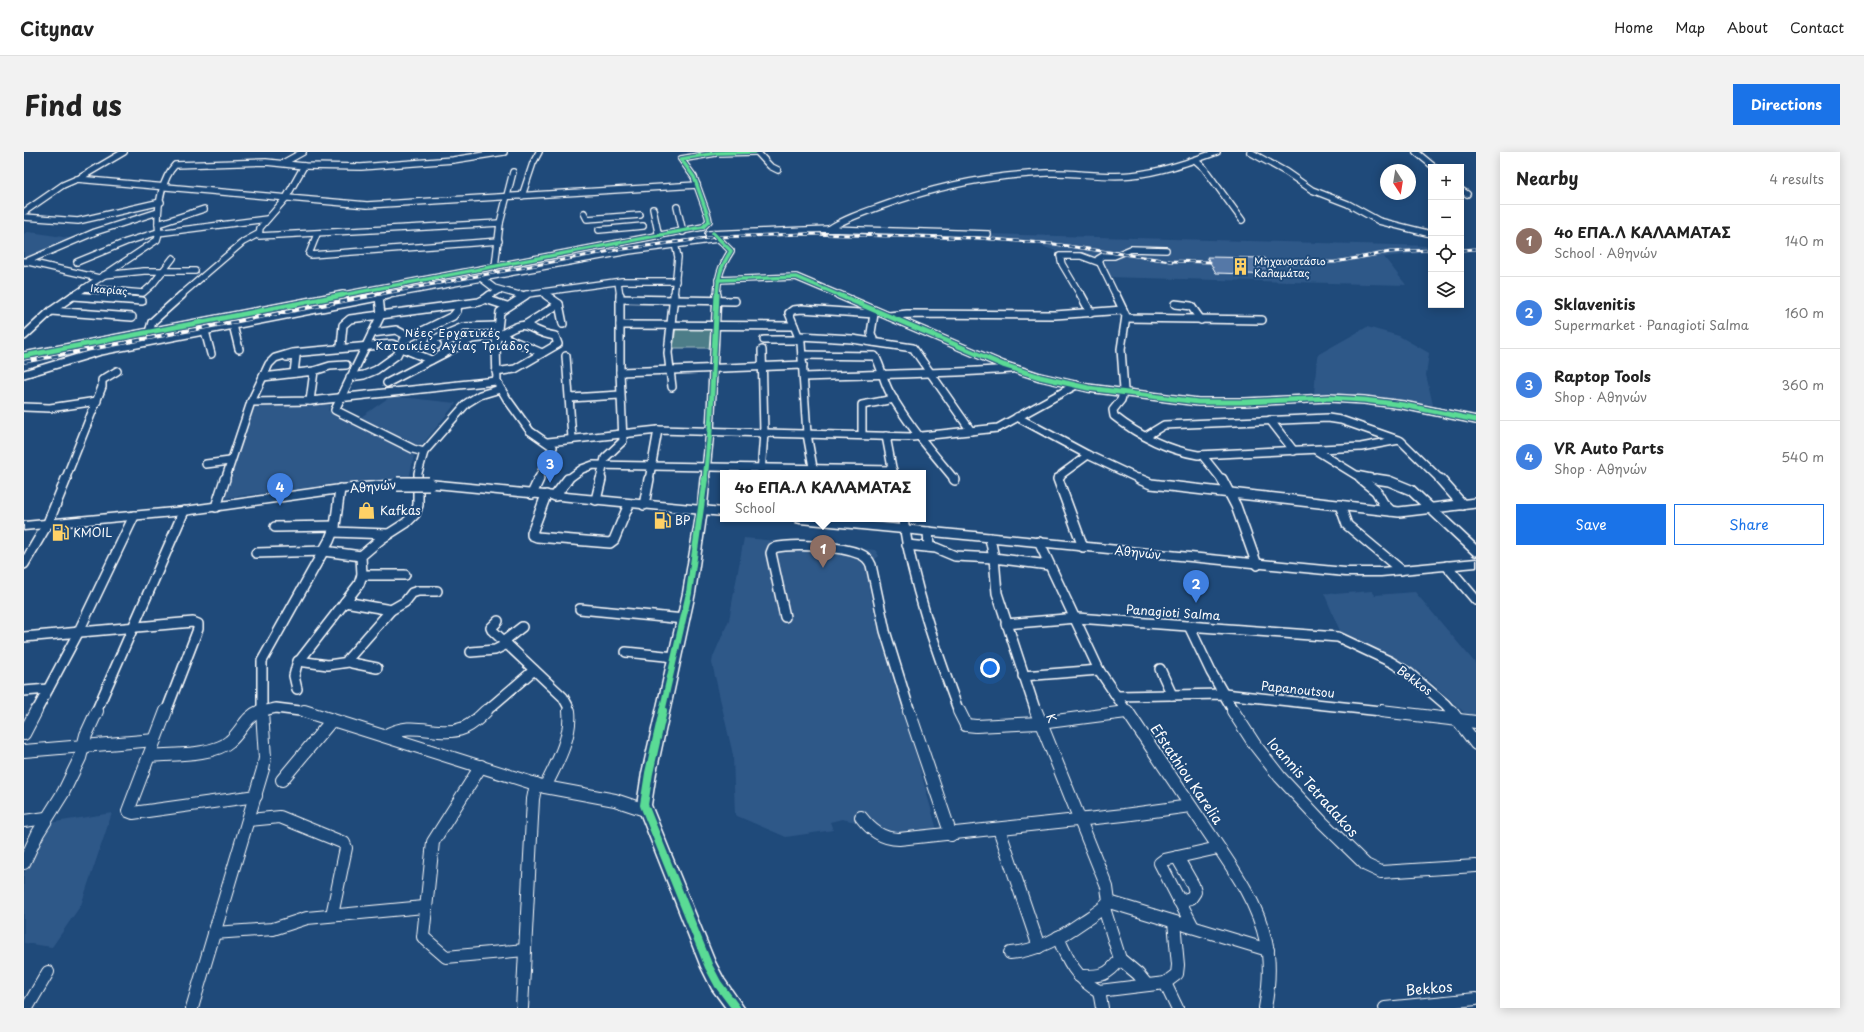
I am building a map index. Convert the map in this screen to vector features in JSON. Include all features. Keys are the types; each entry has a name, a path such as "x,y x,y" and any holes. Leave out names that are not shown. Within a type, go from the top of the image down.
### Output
{"main road":[{"name":"Αθηνών","path":"24,526 184,511 340,489 398,484 429,484 720,512"},
{"name":"Αθηνών","path":"864,522 904,524 928,532 1257,565 1350,572 1401,570 1476,563"}],"street":[{"path":"24,212 63,185 77,179 124,152"},
{"path":"283,163 303,152"},
{"path":"24,336 34,325 51,311 159,238 158,212 164,187 170,171 176,165 253,162 283,163 304,166 390,165 476,157 504,152"},
{"path":"522,196 533,163 539,152"},
{"path":"24,356 680,233 703,227 707,225 709,221 694,177 681,161 683,158 716,152 756,152 770,166 778,170"},
{"path":"829,229 844,220 896,200 999,176 1058,173 1092,176 1132,175 1176,166 1217,152"},
{"path":"1250,152 1286,172 1312,190 1348,204 1379,221 1428,233"},
{"path":"1416,152 1430,164"},
{"path":"1195,160 1204,168 1242,220"},
{"path":"149,332 152,322 161,312 201,280 243,242 258,234 267,219 286,198 304,166"},
{"path":"495,267 500,223 513,172"},
{"path":"77,179 342,204 379,205 697,185"},
{"path":"24,217 78,221 161,202"},
{"path":"677,207 680,233"},
{"path":"158,224 204,209"},
{"path":"653,209 659,237"},
{"path":"24,261 100,230 158,212"},
{"path":"584,214 585,218 587,219 640,212 646,239"},
{"path":"610,215 616,244"},
{"path":"78,262 126,242 158,233 267,219"},
{"path":"258,234 259,236 269,237 500,223"},
{"path":"599,230 642,226"},
{"path":"680,233 686,235 829,229 988,234"},
{"path":"317,234 309,254 311,255 499,241"},
{"path":"713,234 731,251 721,267 718,280 710,431 702,510 684,619 644,795 645,810 709,967 718,984 736,1008"},
{"path":"24,374 101,351 205,330 481,278 675,244 718,239"},
{"path":"672,387 668,353 678,257 675,244"},
{"path":"1166,250 1131,249 1114,256 1100,257 1098,259 1126,318 1121,345 1123,394 1120,401 1113,409 1113,414 1119,420 1146,436 1181,451 1202,455 1316,450 1374,445 1399,440"},
{"path":"1091,313 1062,264 1060,256 1084,257 1100,263"},
{"path":"84,288 143,293 152,285 173,258"},
{"path":"24,261 72,273 102,276 144,271 195,271"},
{"path":"718,280 794,277 875,313"},
{"path":"481,278 488,285 499,290 523,296"},
{"path":"532,494 552,450 552,446 528,429 498,385 496,372 498,336 497,316 502,309 523,296 618,282 676,281"},
{"path":"596,500 606,456 622,443 623,433 620,395 620,299 618,282"},
{"path":"437,345 433,342 462,316 479,302 499,290"},
{"path":"544,292 544,295 559,304 563,324"},
{"name":"Ικαρίας","path":"73,296 142,302"},
{"path":"379,297 382,315 372,333 368,345 339,398 335,408 336,412 424,452"},
{"path":"485,299 507,306"},
{"path":"620,299 735,301"},
{"path":"525,325 559,304"},
{"path":"1175,304 1191,306 1201,320"},
{"path":"814,470 807,434 800,338 789,313 797,309 875,313 888,316 960,348 1014,369 1076,385 1123,394 1174,400 1210,402 1324,398 1357,400 1403,405 1476,420"},
{"path":"888,316 907,314 942,316 1091,313 1123,310"},
{"path":"51,311 132,317"},
{"path":"341,347 343,325 347,321 355,318 416,311 462,316 477,328 497,326"},
{"path":"407,318 416,311"},
{"path":"874,342 872,333 875,313"},
{"path":"350,377 365,376 385,366 389,360 397,355 402,342 409,337 462,316"},
{"path":"1126,318 1262,320"},
{"path":"233,325 239,349"},
{"path":"387,383 471,339 498,336 518,325 532,327 536,331 544,334 553,334 557,337 557,344 513,370 496,372"},
{"path":"620,325 794,326"},
{"path":"205,330 211,354"},
{"path":"372,333 396,330 409,337"},
{"path":"498,336 542,353"},
{"path":"764,340 800,338 874,342 913,348 971,431"},
{"path":"216,507 230,461 251,402 274,358 280,355 341,347 392,344 431,360"},
{"path":"761,470 764,433 762,350"},
{"path":"802,355 873,355 877,357 888,390 955,480"},
{"path":"283,357 296,356 294,373"},
{"path":"566,356 572,438"},
{"path":"263,377 314,371 330,366 346,365"},
{"path":"620,372 803,366"},
{"path":"804,377 931,372 961,373 1014,369"},
{"path":"310,401 314,371"},
{"path":"24,564 48,523 97,402 102,386 102,380 117,372"},
{"path":"251,402 310,401 498,385"},
{"path":"256,553 324,551 361,556 388,534 406,523 416,512 418,504 418,473 424,452 467,403 498,385"},
{"path":"548,442 572,438 658,430 886,436 921,436 971,431 998,428 1076,385"},
{"path":"570,398 620,395"},
{"path":"862,435 862,405 894,399"},
{"path":"24,407 49,408 97,402"},
{"path":"1017,417 1088,455 1146,483 1406,512 1476,503"},
{"path":"1146,436 1162,425 1331,418 1379,432 1399,440 1433,471 1463,505"},
{"path":"1270,420 1294,451"},
{"path":"644,505 658,430"},
{"path":"886,436 893,470"},
{"path":"1316,450 1356,475 1376,491 1390,511"},
{"path":"1083,547 1058,479 1062,474 1088,455"},
{"path":"1202,455 1211,464 1229,492 1257,565"},
{"path":"206,464 230,461"},
{"path":"629,504 614,540 610,543 534,537 532,533 550,496 577,471 590,466 604,465 743,470"},
{"path":"1356,475 1378,478 1399,484 1415,493 1476,551"},
{"path":"192,1008 214,932 250,820 265,758 261,711 261,670 264,656 324,551 334,529 340,489"},
{"path":"1340,505 1347,525 1401,570"},
{"path":"24,863 46,818 63,793 80,758 86,735 135,626 184,511"},
{"path":"24,734 79,631 134,516"},
{"path":"904,524 907,545 935,646 961,718 966,725 976,726 1040,723 1126,712"},
{"path":"275,528 334,529 388,534"},
{"path":"928,532 929,547"},
{"name":"Κ","path":"990,538 994,558 997,593 1006,624 1040,723 1078,820 1107,887 1109,895 1106,905 1120,959"},
{"name":"Efstathiou Karelia","path":"1039,542 1100,670 1126,712 1252,901 1268,950 1271,978 1265,1008"},
{"path":"907,545 929,547 942,550 955,556 994,558 1049,565"},
{"path":"785,617 771,553 773,548 786,546 831,549 858,554 868,560 871,565 878,609 898,677 926,767 950,835"},
{"path":"297,689 294,673 298,662 359,584 362,575 361,556"},
{"path":"1447,566 1476,600"},
{"path":"362,575 405,575"},
{"path":"349,662 350,656 390,610 402,605 415,592 437,591"},
{"path":"346,602 390,610"},
{"path":"580,609 684,619"},
{"name":"Panagioti Salma","path":"1006,624 1074,618 1338,637"},
{"path":"498,621 491,629 563,697 570,711 564,746 533,799 522,1008"},
{"path":"24,637 135,626 193,622 198,624 198,629 128,811 133,813 256,796"},
{"name":"Ioannis Tetradakos","path":"1189,626 1208,667 1251,739 1270,764 1327,827 1370,868 1380,872 1476,866"},
{"path":"471,652 495,650 522,627"},
{"name":"Bekkos","path":"1338,637 1391,662 1409,673 1438,697 1476,744"},
{"path":"626,652 675,657"},
{"path":"298,662 328,665 349,662 377,668"},
{"path":"1160,669 1172,695"},
{"path":"385,736 392,730 405,727 442,732 461,729 473,723 534,670"},
{"path":"1023,676 1100,670"},
{"path":"24,691 48,689"},
{"name":"Papanoutsou","path":"1117,696 1224,694 1476,722"},
{"path":"149,756 213,749 225,746 233,740 251,716 261,711 294,709 385,736 541,786 616,800 645,810"},
{"path":"282,780 332,720"},
{"path":"24,751 155,740"},
{"path":"480,766 435,837 424,907 422,937 446,957 525,950"},
{"path":"861,817 869,827 888,839 950,835 1190,806"},
{"path":"24,821 46,818"},
{"path":"250,820 280,818 344,842 345,854 332,915"},
{"path":"999,829 1039,947"},
{"path":"1193,927 1160,863 1164,860 1218,848"},
{"path":"1177,857 1193,885 1195,892 1191,898 1179,901"},
{"path":"1010,953 1024,952 1058,938 1106,905 1193,927 1268,950"},
{"path":"214,932 273,929 307,918 424,907"},
{"path":"1058,938 1079,976 1092,989 1099,991 1165,983 1177,974 1178,965 1174,922"},
{"path":"1079,976 1100,976 1107,974 1113,970 1120,959 1138,974 1147,985"},
{"path":"27,1008 48,972"},
{"path":"1165,983 1177,1008"},
{"path":"1099,991 1102,1008"},
{"name":"Bekkos","path":"1385,1008 1476,999"}],"shaded area":[{"name":"Μηχανοστάσιο Καλαμάτας","path":"834,230 1428,246 1428,252 1384,257 1406,285 1106,277 1099,262 1075,253 1056,251 1036,244 975,239 830,236"},
{"path":"27,232 75,239 29,259 24,257 24,234"},
{"path":"1367,327 1399,336 1429,353 1426,375 1433,405 1368,396 1314,394 1317,357 1319,354"},
{"path":"391,396 456,403 414,455 409,479 360,481 224,498 255,404 333,400 328,410 354,422"},
{"path":"744,538 875,550 879,556 866,566 870,594 878,629 937,830 889,835 876,826 842,819 830,822 833,830 786,837 735,815 733,755 712,663 713,657 729,620"},
{"path":"1372,591 1375,595 1415,592 1476,664 1476,716 1468,716 1420,672 1340,631 1324,593 1335,594"},
{"path":"112,813 81,905 52,947 24,943 24,874 49,823"}],"green space":[{"path":"676,327 711,328 709,348 673,348"}],"building":[{"name":"Μηχανοστάσιο Καλαμάτας","path":"1207,257 1265,258 1277,275 1216,273"}],"railway":[{"path":"370,296 616,250 716,237 805,234 978,238 1054,244 1170,261 1210,262"},
{"path":"1464,250 1476,249"},
{"path":"1269,263 1335,262 1390,252 1428,250"},
{"path":"24,362 376,295"}],"cycle path":[{"path":"24,356 703,227 709,221 708,216 694,177 681,159 716,153 755,152"},
{"path":"713,233 731,251 721,267 718,277 710,431 702,510 689,593 649,773 644,805 709,967 718,984 736,1008"},
{"path":"718,280 796,277 1003,365 1040,377 1088,388 1149,397 1198,402 1245,402 1329,398 1364,400 1403,405 1476,420"}],"place":[{"name":"Μηχανοστάσιο Καλαμάτας","path":"1241,266"},
{"name":"Raptop Tools","path":"550,483"},
{"name":"VR Auto Parts","path":"280,506"},
{"name":"Kafkas","path":"367,510"},
{"name":"BP","path":"662,520"},
{"name":"KMOIL","path":"60,532"},
{"name":"4ο ΕΠΑ.Λ ΚΑΛΑΜΑΤΑΣ","path":"823,568"},
{"name":"Sklavenitis","path":"1196,603"}],"district":[{"name":"Νέες Εργατικές Κατοικίες Αγίας Τριάδος","path":"453,338"}]}
